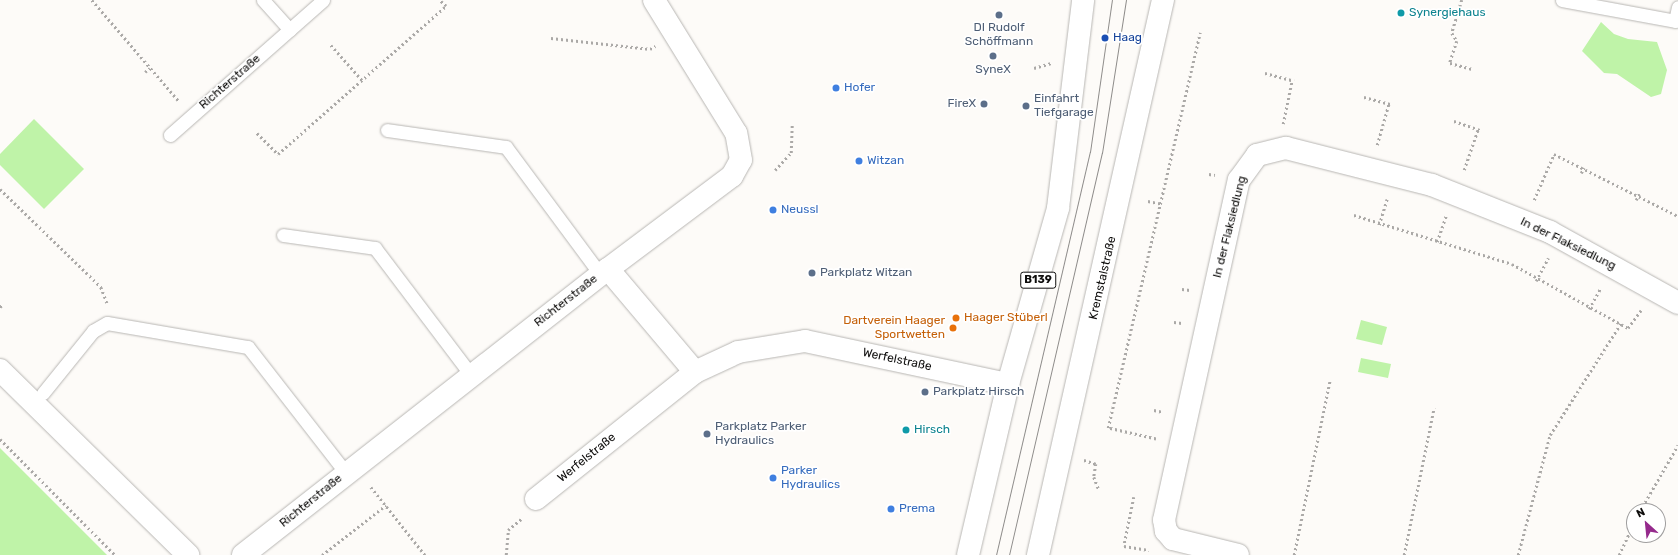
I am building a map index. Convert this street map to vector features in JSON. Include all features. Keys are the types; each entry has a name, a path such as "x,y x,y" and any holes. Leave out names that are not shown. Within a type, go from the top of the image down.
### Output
{"street":[{"name":"Richterstraße","path":"243,555 471,375 604,272 732,176 740,160 736,133 654,0"},
{"name":"B139","path":"968,555 1008,384 1058,208 1083,0"},
{"name":"Kremstalstraße","path":"1038,555 1163,0"},
{"name":"In der Flaksiedlung","path":"1238,555 1185,545 1166,531 1164,520 1240,177 1257,155 1280,148 1371,169 1452,203 1524,221 1678,303"},
{"path":"604,272 694,372"},
{"name":"Werfelstraße","path":"536,499 694,372 738,352 805,341 1008,384"},
{"path":"0,370 188,555"}],"lane":[{"path":"263,0 290,30"},
{"name":"Richterstraße","path":"170,135 324,0"},
{"path":"1562,0 1677,22 1678,6"},
{"path":"387,130 506,147 604,272"},
{"path":"283,235 375,248 471,375"},
{"path":"43,393 93,331 107,322 248,347 350,470"}],"path":[{"path":"92,0 101,13 192,116"},
{"path":"257,133 278,154 446,6 439,0"},
{"path":"1462,0 1452,33 1457,41 1450,63 1472,69"},
{"path":"97,16 101,13"},
{"path":"1180,444 1108,428 1200,33"},
{"path":"551,38 650,49 661,43"},
{"path":"331,46 362,80"},
{"path":"1034,68 1051,63"},
{"path":"145,72 150,68"},
{"path":"1265,73 1293,80 1280,148"},
{"path":"1364,97 1390,104 1371,169"},
{"path":"1437,241 1479,130 1454,121"},
{"path":"775,170 791,153 792,126"},
{"path":"1524,221 1554,154 1638,194 1678,216"},
{"path":"1581,173 1584,168"},
{"path":"0,189 101,288"},
{"path":"1379,224 1388,194"},
{"path":"1636,200 1638,194"},
{"path":"1148,201 1161,204"},
{"path":"1354,215 1512,264 1537,280 1628,328 1645,304"},
{"path":"1537,280 1551,252"},
{"path":"1589,308 1601,287"},
{"path":"0,307 4,304"},
{"path":"1518,555 1525,534 1550,435 1621,323"},
{"path":"1294,555 1330,380"},
{"path":"1404,555 1415,509 1434,408"},
{"path":"0,439 115,555"},
{"path":"1644,503 1678,445"},
{"path":"1084,460 1096,464 1094,477 1099,490"},
{"path":"350,470 386,505 425,555"},
{"path":"1134,497 1124,546 1154,552"},
{"path":"506,555 508,530 526,515 536,499"},
{"path":"322,555 386,505"},
{"path":"1621,554 1626,542"}],"green space":[{"path":"1601,22 1614,34 1628,39 1657,42 1667,70 1661,94 1651,97 1617,74 1604,73 1582,51"},
{"path":"34,119 84,169 44,209 0,165 0,154"},
{"path":"1361,320 1387,327 1382,345 1356,339"},
{"path":"1361,358 1391,364 1388,378 1358,372"},
{"path":"0,448 107,555 0,555"}],"tram line":[{"path":"996,555 1090,152 1112,0"},
{"path":"1009,555 1102,153 1126,0"}],"place":[{"name":"Synergiehaus","path":"1401,13"},
{"name":"DI Rudolf Schöffmann","path":"999,15"},
{"name":"Haag","path":"1105,38"},
{"name":"SyneX","path":"993,56"},
{"name":"Hofer","path":"836,88"},
{"name":"FireX","path":"984,104"},
{"name":"Einfahrt Tiefgarage","path":"1026,106"},
{"name":"Witzan","path":"859,161"},
{"name":"Neussl","path":"773,210"},
{"name":"Parkplatz Witzan","path":"812,273"},
{"name":"Haager Stüberl","path":"956,318"},
{"name":"Dartverein Haager Sportwetten","path":"953,328"},
{"name":"Parkplatz Hirsch","path":"925,392"},
{"name":"Hirsch","path":"906,430"},
{"name":"Parkplatz Parker Hydraulics","path":"707,434"},
{"name":"Parker Hydraulics","path":"773,478"},
{"name":"Prema","path":"891,509"}]}
